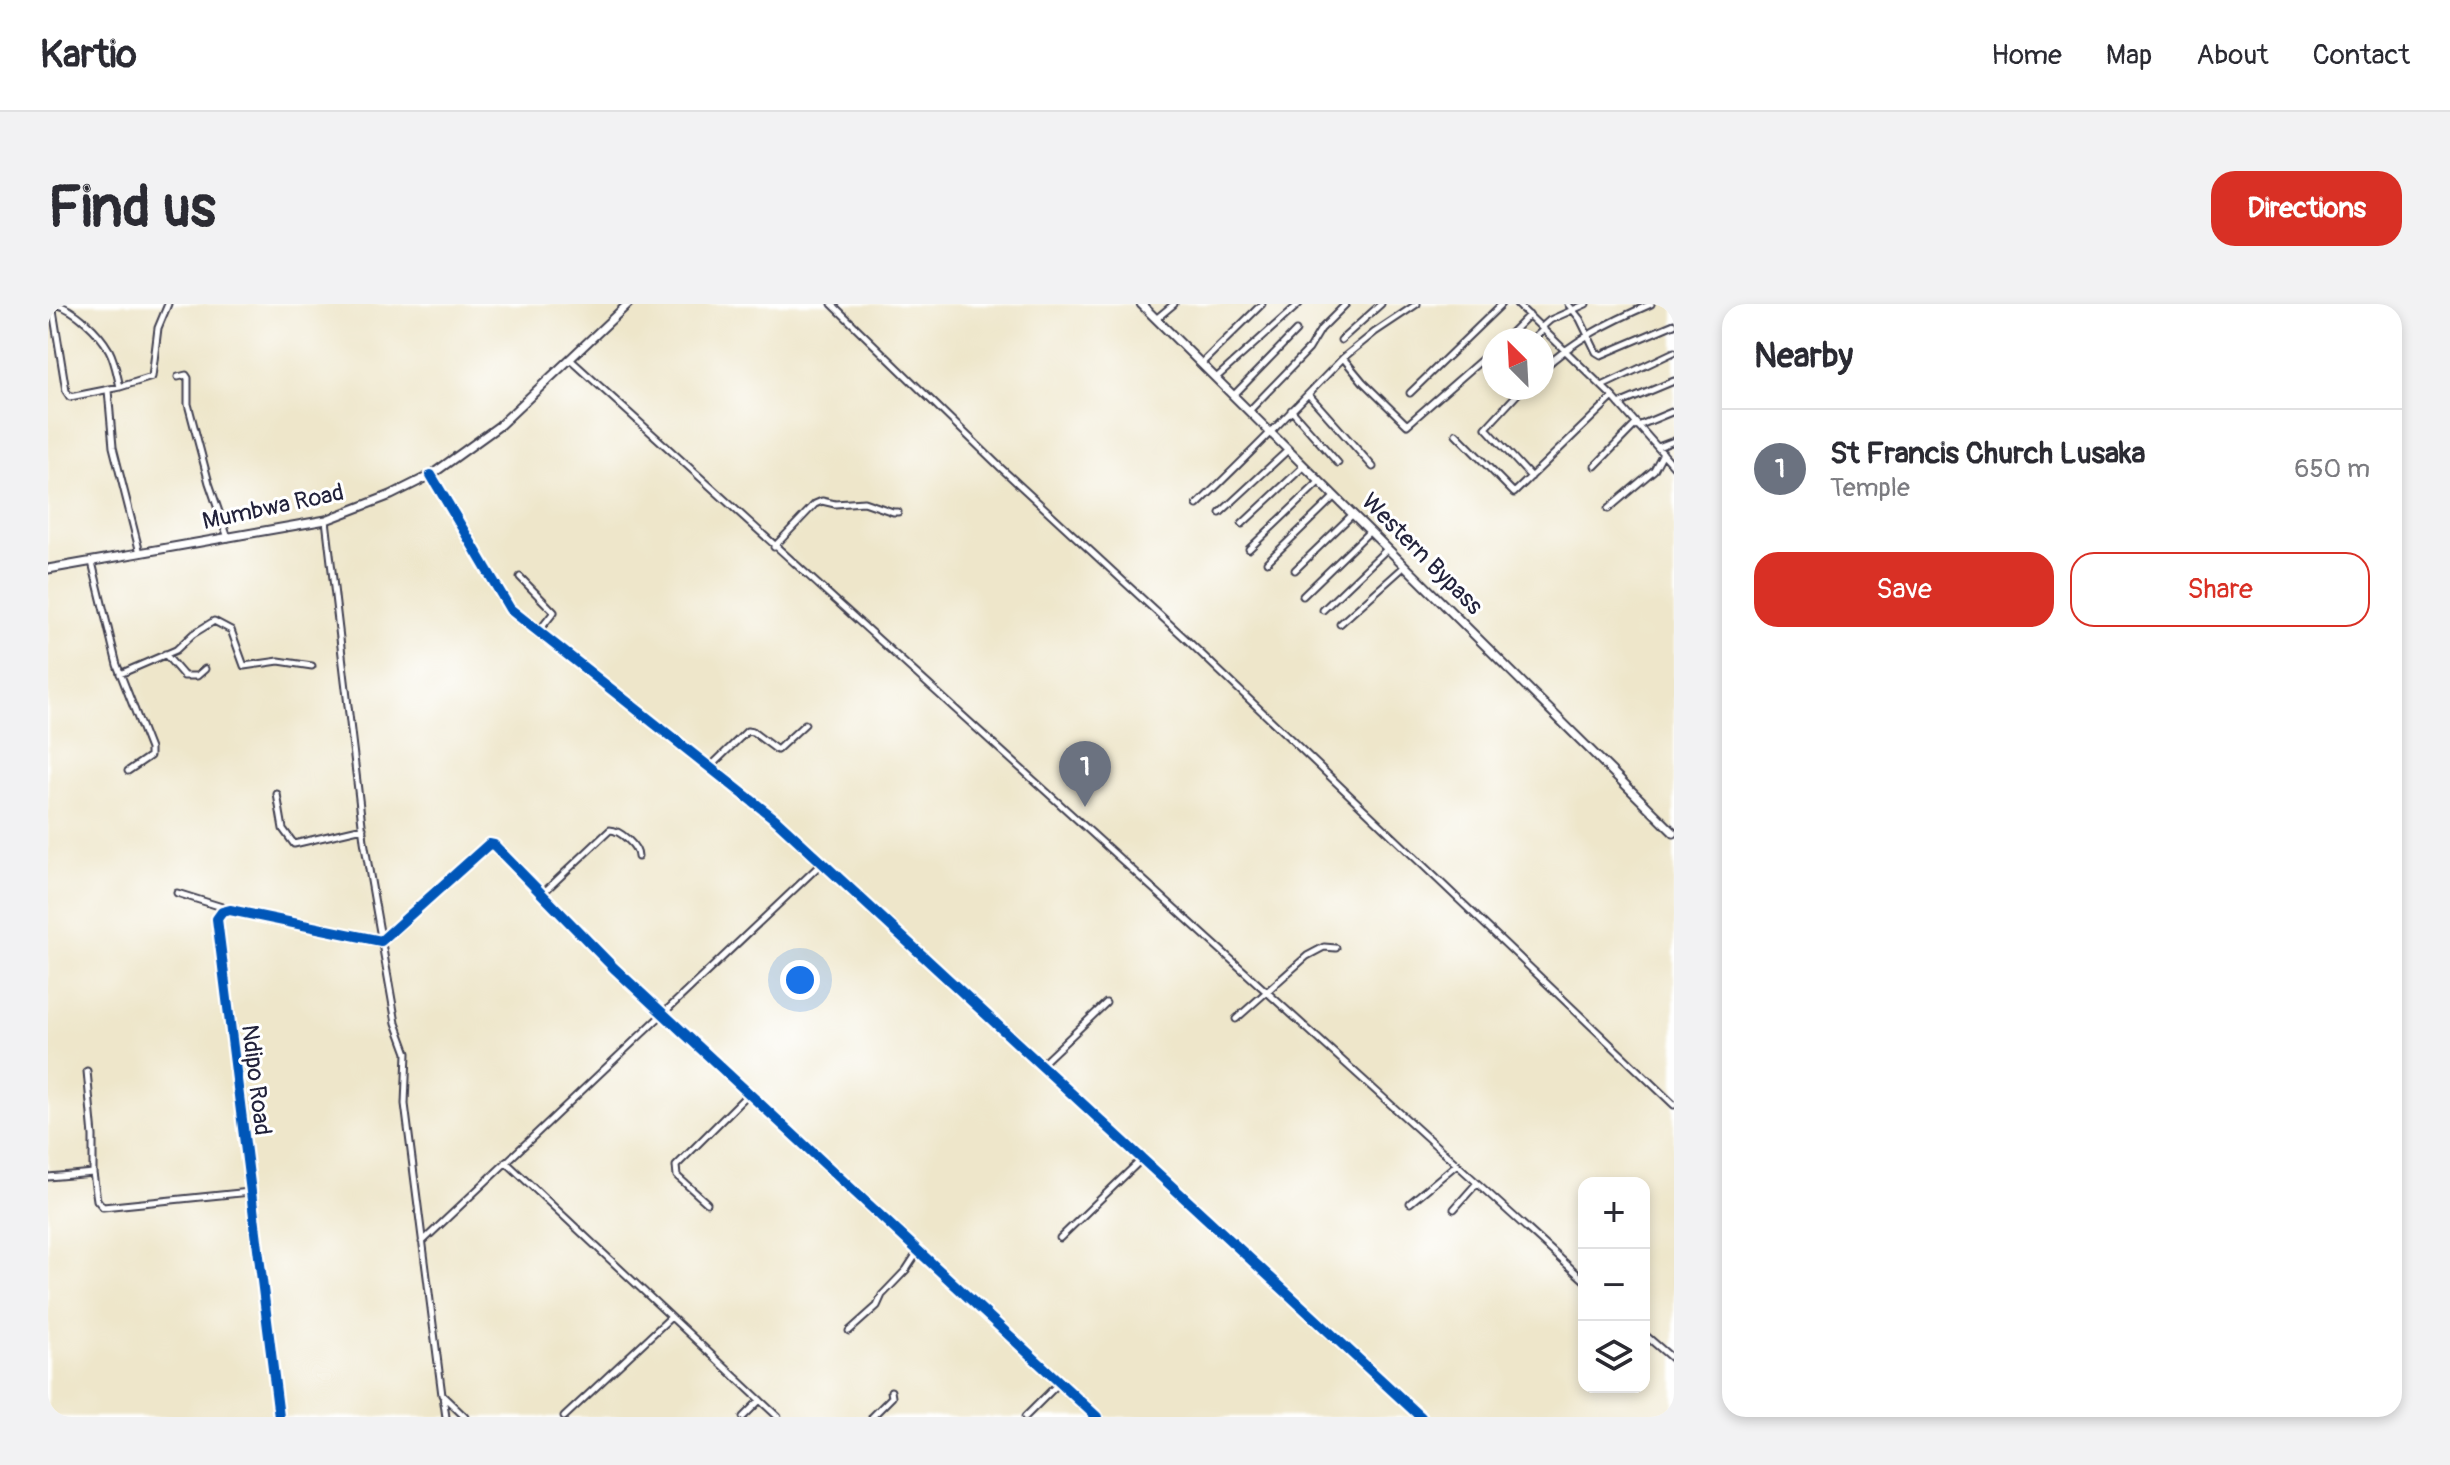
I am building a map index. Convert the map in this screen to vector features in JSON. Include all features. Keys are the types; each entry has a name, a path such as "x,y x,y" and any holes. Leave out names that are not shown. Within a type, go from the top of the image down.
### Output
{"main road":[{"name":"Mumbwa Road","path":"48,569 326,520 391,495 431,475 499,426 628,304"},
{"name":"Western Bypass","path":"1141,304 1674,833"}],"street":[{"path":"57,304 79,318 108,348 120,387"},
{"path":"57,304 67,394 70,397 152,377 158,328 168,304"},
{"path":"832,304 1007,474 1187,640 1674,1105"},
{"path":"1156,319 1174,304"},
{"path":"1201,364 1262,304"},
{"path":"1216,378 1299,304"},
{"path":"1249,411 1307,351 1321,329 1346,304"},
{"path":"1341,340 1381,304"},
{"path":"1197,505 1343,358 1417,304"},
{"path":"1410,393 1502,304"},
{"path":"1520,306 1529,304"},
{"path":"1568,304 1601,355 1674,324"},
{"path":"1520,306 1543,328 1550,320 1586,304"},
{"path":"1554,361 1588,335 1651,304"},
{"path":"1516,328 1529,315"},
{"path":"1233,396 1296,331"},
{"path":"1554,339 1613,397 1674,466"},
{"path":"1602,386 1674,352"},
{"path":"1343,358 1371,391 1408,425 1482,360"},
{"path":"571,360 1578,1275"},
{"path":"178,377 187,376 190,389 188,404 228,539"},
{"path":"1619,404 1674,381"},
{"path":"108,390 113,447 140,553"},
{"path":"1308,394 1373,467"},
{"path":"1456,434 1514,493 1613,397"},
{"path":"1512,400 1486,428 1531,477"},
{"path":"1291,410 1338,463"},
{"path":"1595,466 1637,425 1674,411"},
{"path":"1658,447 1674,441"},
{"path":"1220,513 1288,450"},
{"path":"1608,509 1655,468 1663,453"},
{"path":"1242,524 1304,466"},
{"path":"431,475 504,601 775,819 1421,1417"},
{"path":"1249,549 1320,481"},
{"path":"1267,562 1335,496"},
{"path":"774,547 815,504 822,501 835,504 864,502 898,512"},
{"path":"1295,570 1353,514"},
{"path":"326,520 363,828 396,1023 407,1053 405,1104 446,1417"},
{"path":"1303,596 1370,531"},
{"path":"1323,610 1387,549"},
{"path":"92,562 120,674 151,752 150,756 128,771"},
{"path":"1340,624 1405,566"},
{"path":"520,577 554,612 539,631"},
{"path":"120,674 180,648 193,634 216,621 230,628 244,666 279,661 312,666"},
{"path":"164,653 184,676 197,676 205,669"},
{"path":"710,767 747,731 753,732 775,750 781,750 805,724"},
{"path":"277,794 283,829 294,844 363,828"},
{"path":"542,894 610,830 617,830 637,849 638,857"},
{"path":"381,941 489,844 494,845 601,955 1097,1417"},
{"path":"422,1243 822,863"},
{"path":"177,893 222,907 222,912 238,911 381,941"},
{"name":"Ndipo Road","path":"222,912 217,919 217,930 279,1417"},
{"path":"1236,1019 1313,952 1327,946 1336,948"},
{"path":"1042,1064 1106,1003"},
{"path":"87,1071 93,1173 97,1200 103,1207 250,1192"},
{"path":"707,1203 677,1176 676,1166 748,1094"},
{"path":"1060,1238 1143,1158"},
{"path":"506,1162 778,1417"},
{"path":"1410,1203 1457,1164"},
{"path":"48,1177 93,1173"},
{"path":"1454,1209 1478,1183"},
{"path":"849,1331 877,1306 882,1295 906,1270 919,1250"},
{"path":"564,1417 671,1317"},
{"path":"1650,1339 1674,1360"},
{"path":"1025,1417 1060,1382"},
{"path":"872,1417 888,1402 891,1391"},
{"path":"442,1395 465,1417"},
{"path":"743,1417 760,1400"}],"cycle path":[{"path":"431,475 510,609 775,819 1421,1417"},
{"path":"279,1417 217,919 222,912 230,910 381,941 489,844 494,845 614,968 1097,1417"}],"place":[{"name":"St Francis Church Lusaka","path":"1085,807"}]}
